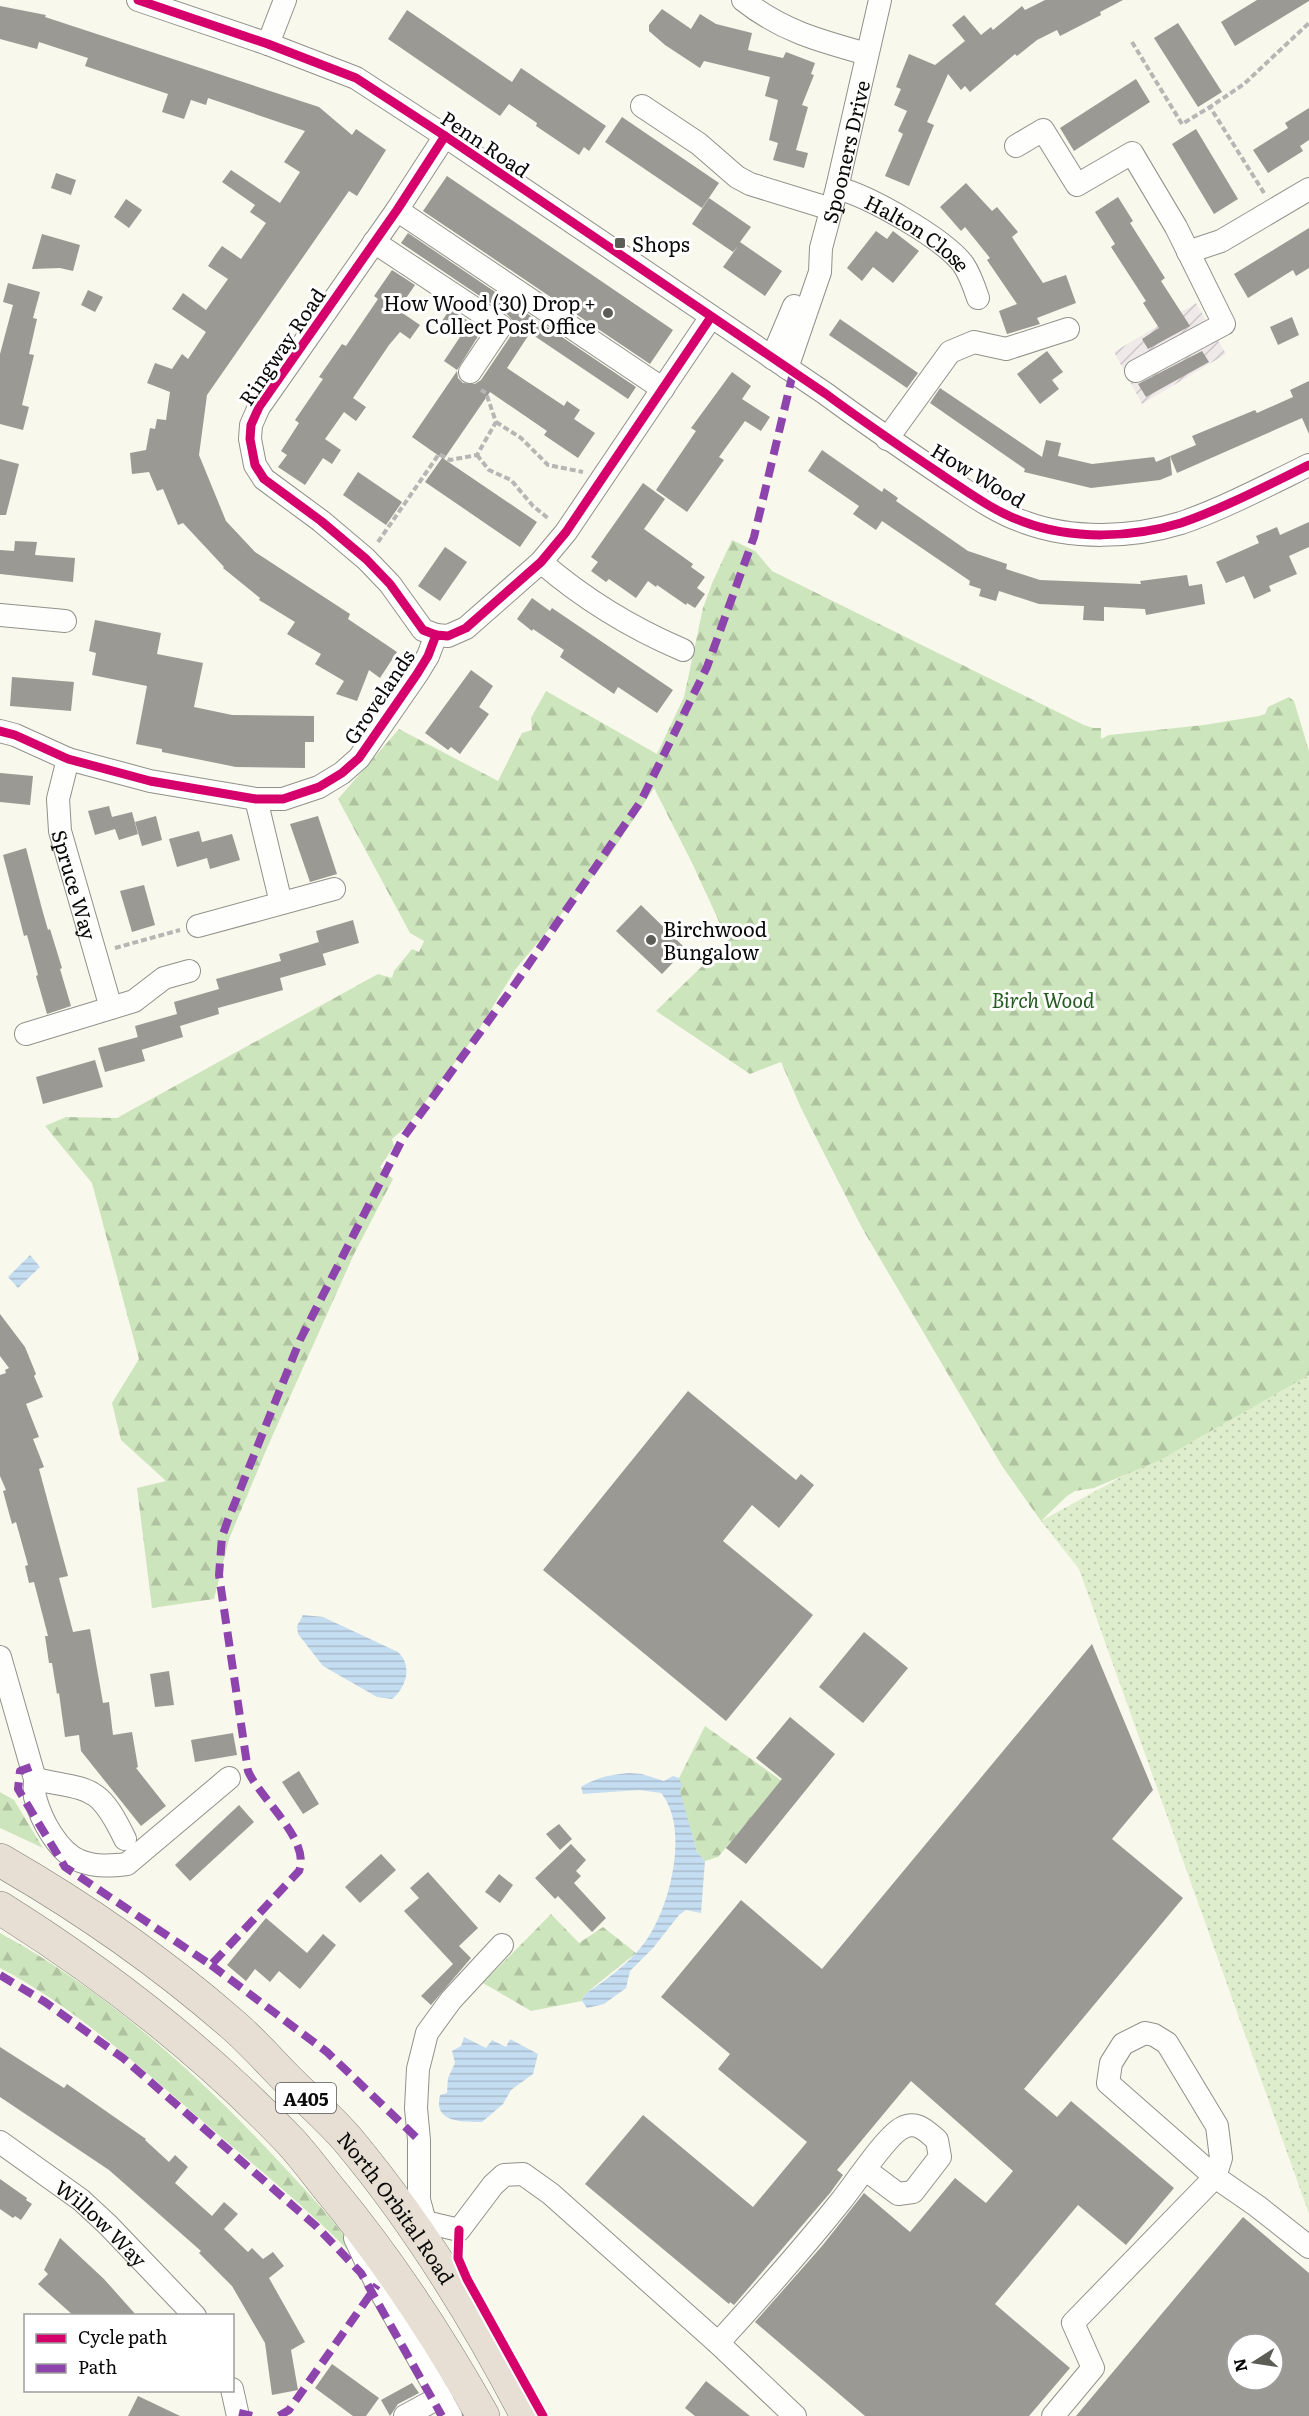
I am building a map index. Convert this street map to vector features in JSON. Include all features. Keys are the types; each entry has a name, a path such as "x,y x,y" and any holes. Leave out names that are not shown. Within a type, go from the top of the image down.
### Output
{"highway":[{"name":"North Orbital Road","path":"0,1860 78,1907 173,1974 234,2026 346,2138 421,2226 487,2340 527,2416"},
{"name":"North Orbital Road","path":"0,1908 68,1950 135,1999 215,2068 291,2142 384,2258 430,2325 483,2416"},
{"path":"421,2226 412,2254 427,2285 430,2325"}],"street":[{"path":"268,44 285,0"},
{"name":"Spooners Drive","path":"743,0 776,23 801,35 867,54"},
{"name":"Spooners Drive","path":"779,363 819,272 821,248 880,0"},
{"name":"Penn Road","path":"142,1 268,44 356,78 779,363"},
{"name":"Halton Close","path":"642,106 699,144 737,177 750,184 834,199 853,192 935,237 963,264 978,298"},
{"path":"1016,146 1043,130 1077,185 1132,153 1188,252 1224,324 1136,371"},
{"name":"Ringway Road","path":"436,635 423,630 390,584 366,559 321,521 264,479 255,465 250,439 251,425 259,407 397,210 445,136"},
{"path":"1188,252 1221,241 1309,189"},
{"path":"397,210 663,389"},
{"path":"374,242 501,327 470,372"},
{"name":"Grovelands","path":"0,731 15,735 68,759 150,781 256,799 283,799 319,787 342,773 359,758 417,674 428,656 436,635 448,636 466,628 541,562 566,532 711,317"},
{"path":"887,439 950,352 974,342 1006,349 1068,329"},
{"name":"How Wood","path":"779,363 887,439 993,508 1025,523 1078,534 1146,531 1181,522 1309,465"},
{"path":"541,562 564,582 615,618 683,650"},
{"path":"0,615 65,621"},
{"name":"Spruce Way","path":"68,759 58,799 58,824 111,1008"},
{"path":"256,799 281,903"},
{"path":"198,926 333,889"},
{"path":"26,1034 135,1001 164,978 189,971"},
{"path":"0,1658 33,1773 35,1796 43,1818 59,1844 78,1860 109,1866 127,1864 229,1778"},
{"path":"33,1773 79,1786 94,1793 106,1806 125,1839"},
{"path":"502,1945 451,2000 428,2033 418,2069 416,2108 421,2226 459,2230 493,2185 504,2175 523,2174 551,2194 718,2343 795,2416"},
{"path":"1053,2416 1093,2368 1073,2323 1215,2176 1221,2158 1217,2126 1167,2043 1154,2035 1145,2033 1123,2044 1111,2063 1108,2083 1215,2176 1309,2247"},
{"name":"Willow Way","path":"0,2142 81,2200 193,2314"},
{"path":"718,2343 866,2170"},
{"path":"338,2199 377,2285 447,2406 405,2416"},
{"path":"233,2392 238,2414"}],"path":[{"path":"1132,42 1182,124 1244,84 1309,23"},
{"path":"1210,107 1274,209"},
{"path":"470,372 473,384 486,393 496,422 521,438 548,465 604,477"},
{"path":"366,559 440,454 450,460 477,455 496,422"},
{"path":"477,455 489,470 511,480 532,506 566,532"},
{"path":"95,954 198,926"}],"shaded area":[{"path":"1196,303 1226,354 1142,404 1114,352"}],"green space":[{"name":"Birch Wood","path":"732,540 755,551 772,571 1084,725 1101,728 1101,739 1109,735 1204,725 1259,716 1265,714 1268,707 1289,697 1294,701 1309,751 1309,1375 1160,1460 1094,1488 1075,1491 1041,1521 1002,1466 862,1228 801,1108 781,1062 750,1074 656,1011 728,941 654,788 608,858 515,970 475,1036 407,1126 392,1139 394,1146 380,1167 393,1179 354,1254 267,1448 229,1539 214,1599 152,1608 137,1488 166,1481 121,1440 112,1403 139,1359 92,1183 45,1126 66,1117 117,1118 378,974 392,978 394,971 412,949 419,952 424,941 410,933 338,799 399,729 498,781 522,733 532,730 531,718 546,691 657,754 684,697 703,608"},
{"path":"1309,1374 1309,2214 1079,1569 1041,1521"},
{"path":"705,1726 782,1781 718,1857 705,1861 697,1852 679,1790 679,1778"},
{"path":"0,1792 14,1800 43,1848 0,1828"},
{"path":"551,1914 579,1943 603,1927 636,1953 585,1994 582,2001 531,2011 483,1983"},
{"path":"0,1933 78,1981 186,2068 252,2133 316,2202 348,2241 365,2268 288,2194 133,2061 82,2020 0,1968"}],"water":[{"path":"30,1255 40,1267 18,1288 8,1277"},
{"path":"303,1615 323,1617 398,1652 403,1658 406,1670 401,1689 392,1699 377,1697 323,1666 298,1634 297,1626"},
{"path":"629,1773 642,1774 664,1781 673,1776 679,1778 682,1785 680,1791 697,1852 705,1861 701,1913 686,1910 679,1915 653,1948 630,1971 626,1988 604,2004 587,2008 582,2001 585,1994 630,1960 652,1931 668,1893 673,1871 674,1827 670,1809 661,1793 639,1790 583,1794 581,1787 593,1781"},
{"path":"464,2037 486,2048 492,2040 506,2047 510,2039 538,2054 533,2074 511,2090 503,2104 482,2122 451,2119 441,2111 439,2104 440,2095 447,2093 448,2078 455,2063 452,2051 461,2046"}],"building":[{"path":"1045,0 1123,0 1100,12 1101,15 1060,36 1057,30 1037,40 1017,56 1015,54 970,92 965,86 961,90 948,74 927,122 934,125 909,186 885,176 903,134 898,131 907,111 894,105 901,89 896,87 909,54 935,65 965,41 952,25 964,15 981,35 991,27 993,30 1022,6 1025,10"},
{"path":"1257,0 1309,1 1235,46 1221,22"},
{"path":"0,6 46,15 45,17 319,107 352,135 356,129 386,150 357,196 349,191 207,395 199,455 226,521 255,552 350,614 348,619 397,652 380,678 369,670 357,701 336,694 344,681 315,664 321,654 287,634 295,622 259,600 260,598 223,568 183,523 178,525 163,489 157,491 149,472 132,474 130,453 146,450 150,428 155,429 157,419 166,420 170,392 147,383 155,363 172,369 182,354 188,359 206,332 172,309 183,293 206,310 228,279 208,266 216,254 222,246 241,259 266,223 250,212 255,205 222,182 231,170 280,203 300,172 284,162 305,131 208,98 206,105 191,100 184,119 162,112 168,94 85,66 88,58 39,42 37,49 0,39"},
{"path":"662,9 691,29 700,14 716,24 752,33 748,50 783,58 786,52 815,63 811,74 814,75 802,105 808,107 796,150 808,153 804,168 773,160 778,143 769,140 778,100 765,96 770,77 704,61 700,68 665,45 649,31 649,25"},
{"path":"407,10 512,82 521,68 606,126 589,151 584,147 579,155 536,126 537,123 509,104 500,116 388,39"},
{"path":"1178,23 1222,92 1198,107 1154,38"},
{"path":"1136,79 1150,102 1074,151 1060,128"},
{"path":"1309,108 1309,140 1300,146 1303,151 1268,173 1253,150 1288,128 1285,123"},
{"path":"622,117 719,183 702,208 605,142"},
{"path":"1196,129 1238,199 1214,214 1172,144"},
{"path":"56,173 76,180 71,195 51,188"},
{"path":"447,176 673,330 650,364 423,211"},
{"path":"966,183 992,211 997,207 1018,232 1012,237 1043,283 1066,275 1076,303 1037,318 1040,324 1007,334 999,311 1017,304 987,260 990,258 965,227 961,231 940,207"},
{"path":"1118,197 1133,221 1130,223 1165,278 1161,281 1190,326 1148,349 1142,339 1159,328 1143,303 1146,301 1111,247 1115,244 1095,212"},
{"path":"709,198 751,227 740,242 782,271 765,296 723,267 738,246 733,252 692,224"},
{"path":"126,199 142,210 129,228 114,217"},
{"path":"1309,228 1309,268 1296,276 1293,270 1248,298 1234,274"},
{"path":"876,231 887,239 893,231 919,251 893,283 873,267 862,281 847,268"},
{"path":"408,233 636,387 628,399 530,333 507,368 564,406 567,401 580,410 574,419 595,433 578,458 544,435 547,431 490,392 444,459 537,522 520,547 425,482 442,458 412,437 457,371 458,378 463,383 475,384 481,380 512,334 513,321 508,315 401,243"},
{"path":"42,234 80,245 73,271 60,268 32,269"},
{"path":"392,270 415,285 398,310 420,325 410,339 400,332 389,345 353,398 366,407 356,421 344,412 325,439 341,450 332,464 323,458 305,485 278,467 287,455 281,451 299,423 295,420 323,379 319,377 342,344 346,346 378,299 374,296"},
{"path":"8,283 40,292 33,318 37,319 29,354 34,355 22,405 29,407 23,430 0,424 0,354 13,305 3,302"},
{"path":"88,290 103,297 95,312 81,305"},
{"path":"450,309 482,330 457,370 444,361 462,334 442,321"},
{"path":"1292,317 1299,335 1278,345 1270,327"},
{"path":"840,319 918,373 907,388 829,335"},
{"path":"1047,351 1063,372 1052,380 1059,389 1040,404 1017,374"},
{"path":"1202,351 1209,362 1146,397 1138,384"},
{"path":"732,372 751,386 742,399 770,417 761,431 745,421 719,457 724,460 687,512 656,490 696,431 691,428"},
{"path":"1309,381 1309,434 1302,418 1177,473 1170,456 1196,445 1192,436 1255,410 1257,413 1293,397 1290,390"},
{"path":"940,388 1042,457 1046,440 1061,443 1058,456 1092,464 1154,457 1156,462 1170,456 1172,475 1160,480 1091,488 1024,472 1025,469 930,403"},
{"path":"822,450 882,492 884,488 898,498 896,501 968,551 1007,564 1006,569 1040,580 1141,584 1140,581 1187,575 1189,586 1202,584 1205,604 1146,615 1145,609 1104,607 1104,621 1083,620 1084,606 1039,604 999,591 996,601 979,596 981,589 969,585 970,581 882,521 876,530 853,514 859,506 808,471"},
{"path":"0,459 19,464 6,515 0,515"},
{"path":"358,472 402,502 386,525 343,495"},
{"path":"643,483 665,499 644,529 693,564 691,567 705,577 697,588 705,594 695,608 687,603 686,605 648,581 636,598 609,579 606,582 591,571 598,562 591,557"},
{"path":"1309,522 1309,547 1289,556 1297,574 1269,586 1271,591 1254,599 1244,576 1226,583 1216,562 1259,543 1256,536 1277,527 1280,535"},
{"path":"15,541 37,542 35,555 75,558 73,582 0,574 0,550 14,551"},
{"path":"445,547 467,562 440,601 418,586"},
{"path":"532,598 550,611 552,608 673,690 657,713 618,687 614,694 560,657 564,650 517,619"},
{"path":"95,620 161,633 157,654 203,663 194,707 232,715 314,716 314,742 305,742 305,768 236,767 162,752 162,749 136,744 147,686 92,675 96,653 89,651"},
{"path":"471,670 493,686 479,707 489,714 460,754 451,747 448,750 425,733"},
{"path":"12,677 74,682 71,711 10,706"},
{"path":"0,773 33,776 30,805 0,802"},
{"path":"109,806 112,817 132,812 138,834 119,840 115,829 95,835 88,811"},
{"path":"156,816 162,840 142,846 135,822"},
{"path":"318,816 337,874 310,882 290,824"},
{"path":"199,831 202,842 232,834 240,860 210,869 207,858 177,867 169,839"},
{"path":"26,848 71,1006 47,1014 3,855"},
{"path":"144,885 155,925 132,932 120,891"},
{"name":"Birchwood Bungalow","path":"641,905 686,949 662,974 616,931"},
{"path":"353,920 359,943 322,954 316,931"},
{"path":"319,942 326,965 280,978 283,990 218,1008 219,1014 180,1026 183,1037 141,1050 135,1026 177,1014 174,1002 219,989 216,979 281,961 279,954"},
{"path":"138,1037 145,1061 105,1072 98,1048"},
{"path":"95,1060 103,1087 43,1104 36,1077"},
{"path":"0,1314 25,1347 43,1397 26,1404 39,1437 33,1439 44,1467 39,1469 68,1576 59,1578 73,1632 90,1629 103,1703 109,1702 113,1735 132,1732 138,1767 136,1768 166,1806 141,1826 81,1751 79,1735 65,1737 59,1693 57,1694 52,1663 49,1663 45,1636 48,1636 34,1582 29,1583 25,1566 28,1565 16,1522 12,1524 3,1491 6,1490 0,1476 0,1375 6,1373 5,1370 9,1368 0,1356"},
{"path":"688,1391 796,1480 801,1474 814,1485 779,1528 752,1505 723,1541 813,1615 726,1721 543,1570"},
{"path":"864,1632 908,1668 863,1723 819,1687"},
{"path":"1092,1644 1153,1790 1112,1839 1183,1898 1024,2089 1057,2117 1071,2101 1174,2188 1126,2245 1078,2205 995,2304 1070,2368 1029,2416 865,2416 755,2322 822,2246 864,2193 910,2232 955,2178 986,2203 1013,2171 911,2081 837,2170 843,2175 830,2193 734,2305 730,2302 729,2304 585,2184 643,2115 753,2207 807,2142 718,2069 730,2054 661,1997 741,1900 822,1969"},
{"path":"169,1671 174,1705 155,1707 150,1674"},
{"path":"790,1717 835,1754 746,1864 726,1848 782,1779 756,1758"},
{"path":"233,1733 237,1755 195,1762 191,1740"},
{"path":"299,1771 319,1804 303,1814 282,1782"},
{"path":"239,1805 254,1822 190,1881 175,1865"},
{"path":"559,1824 572,1839 560,1850 546,1834"},
{"path":"571,1844 586,1860 576,1871 581,1876 574,1883 606,1918 592,1932 558,1896 555,1899 535,1878"},
{"path":"381,1854 396,1870 360,1903 345,1887"},
{"path":"428,1872 478,1928 459,1946 471,1958 431,2005 421,1996 453,1964 404,1911 419,1898 410,1888"},
{"path":"499,1874 513,1885 500,1903 485,1892"},
{"path":"266,1918 307,1953 323,1934 336,1945 300,1989 279,1971 270,1982 255,1969 246,1981 227,1965"},
{"path":"0,2047 64,2088 67,2084 146,2139 169,2162 175,2155 188,2167 175,2183 212,2216 224,2202 238,2214 224,2229 248,2252 252,2248 263,2259 273,2252 284,2266 269,2278 305,2342 291,2350 298,2390 272,2395 265,2343 232,2286 199,2253 201,2251 109,2170 0,2097"},
{"path":"0,2179 32,2204 21,2220 15,2216 13,2218 0,2209"},
{"path":"1243,2217 1309,2273 1309,2416 1076,2416"},
{"path":"60,2238 104,2279 135,2314 72,2314 38,2284 48,2274 44,2270"},
{"path":"332,2364 379,2398 366,2416 353,2416 315,2388"},
{"path":"706,2381 750,2416 695,2416 685,2408"},
{"path":"412,2383 419,2393 398,2404 390,2416 381,2400"},
{"path":"138,2396 180,2416 128,2416"}],"marked path":[{"path":"31,1767 20,1771 18,1789 65,1867 211,1965 299,1871 301,1859 292,1833 248,1771 219,1575 222,1537 300,1340 403,1138 511,990 641,801 707,667 754,537 793,373"},
{"path":"211,1965 327,2052 419,2140"},
{"path":"0,1975 45,2002 123,2058 316,2226 361,2273 442,2416"},
{"path":"279,2416 289,2410 377,2285"},
{"path":"239,2413 252,2416"}],"cycle path":[{"path":"138,0 268,44 356,78 826,394 945,477 1013,518 1062,532 1102,535 1143,532 1197,517 1309,465"},
{"path":"436,635 423,630 390,584 366,559 321,521 264,479 255,465 250,439 251,425 259,407 397,210 445,136"},
{"path":"0,731 15,735 68,759 150,781 256,799 283,799 319,787 342,773 359,758 417,674 428,656 436,635 448,636 466,628 541,562 566,532 711,317"},
{"path":"459,2230 458,2258 467,2279 543,2416"}],"place":[{"name":"Shops","path":"620,243"},
{"name":"How Wood (30) Drop + Collect Post Office","path":"608,313"},
{"name":"Birchwood Bungalow","path":"651,940"}]}
